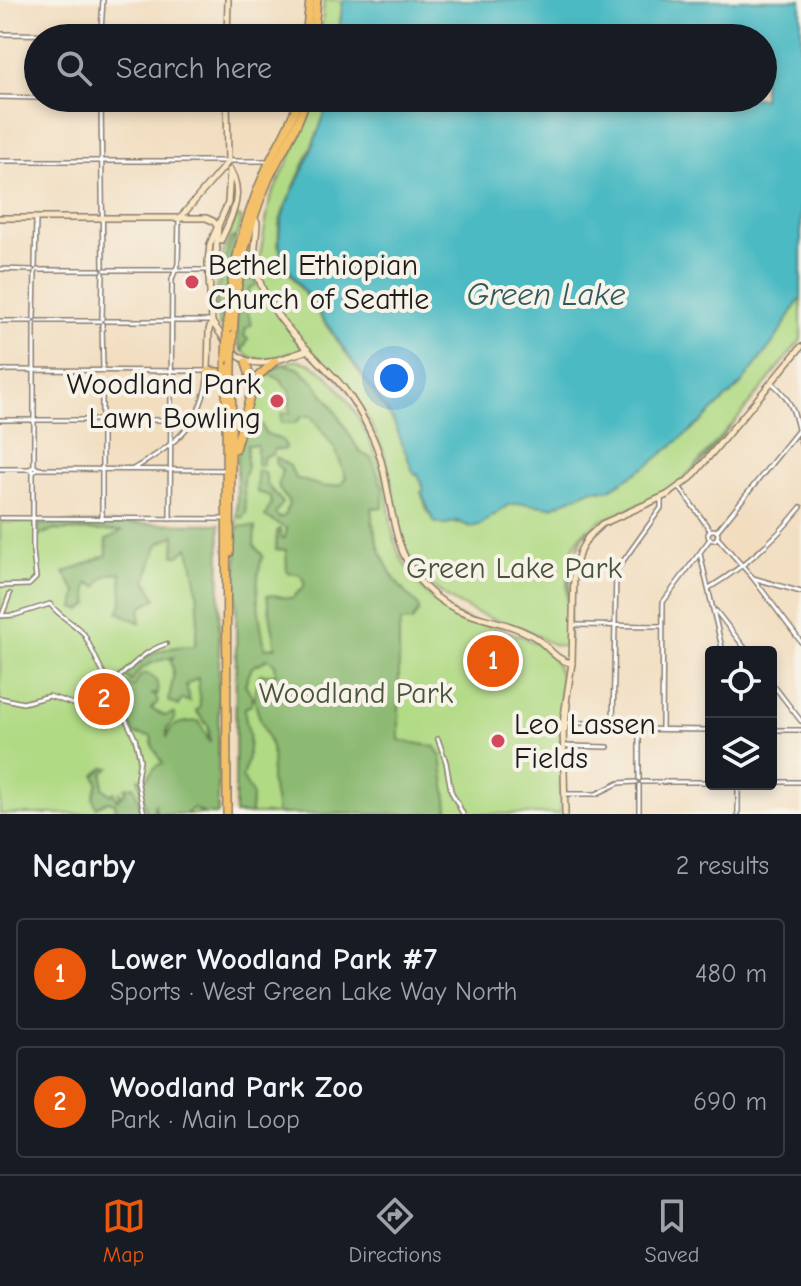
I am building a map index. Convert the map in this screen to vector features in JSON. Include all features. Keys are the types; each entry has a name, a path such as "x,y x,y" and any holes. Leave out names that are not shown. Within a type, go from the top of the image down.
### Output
{"highway":[{"path":"307,24 310,0"},
{"path":"314,24 317,0"},
{"path":"228,563 232,463 230,297 240,242 270,161 295,112"},
{"path":"230,334 239,278 254,218 270,176 297,125 299,112"},
{"path":"232,463 252,386 259,374 275,361"},
{"path":"227,814 228,563 225,470 229,362"},
{"path":"246,362 252,386"},
{"path":"208,371 219,373 226,385"}],"main road":[{"path":"227,24 228,0"},
{"path":"210,244 229,200 227,112"},
{"path":"179,219 228,162"},
{"path":"210,270 236,207 234,176 230,171"},
{"path":"229,200 237,199"},
{"path":"0,218 210,219 217,225 219,237 216,252"},
{"path":"199,218 215,226 210,244 210,270 212,321 216,332 246,362 260,364 306,351"},
{"path":"254,218 257,222 257,273 279,316 306,351 351,398 369,428 387,478 399,544 408,565 421,582 452,608 529,634 560,660 572,663"},
{"path":"208,371 212,321"},
{"path":"565,814 566,726 563,723 572,663 575,567 586,540 602,524 661,498 703,466 801,347"},
{"path":"290,355 318,363"}],"street":[{"path":"102,24 103,0"},
{"path":"0,34 24,34"},
{"path":"0,97 24,98"},
{"path":"101,112 103,370"},
{"path":"0,161 270,161"},
{"path":"0,586 26,586 34,581 36,218"},
{"path":"170,519 172,279 178,264 179,219"},
{"path":"0,269 210,270"},
{"path":"0,321 212,321"},
{"path":"0,370 208,371 203,400 193,420 170,447 133,469"},
{"path":"772,383 790,401 800,428 801,444"},
{"path":"102,392 102,519"},
{"path":"0,420 226,420"},
{"path":"800,428 717,531 717,537 753,578 801,642"},
{"path":"0,469 225,470"},
{"path":"679,487 710,530 717,531"},
{"path":"613,725 613,625 618,566 661,508 661,498"},
{"path":"709,588 742,568 800,511"},
{"path":"0,518 225,519"},
{"path":"710,530 707,535 710,539"},
{"path":"662,729 665,597 710,539 717,537"},
{"path":"700,554 722,646"},
{"path":"753,578 801,592"},
{"path":"10,594 1,616 50,604 65,622 84,634 132,730 139,754 136,775 144,814"},
{"path":"714,609 743,646"},
{"path":"574,625 663,626"},
{"path":"0,698 23,703 49,696 72,704 109,685 148,650 166,644"},
{"path":"777,690 801,721"},
{"path":"566,726 705,730"},
{"path":"639,730 639,814"},
{"path":"777,730 801,730"},
{"path":"438,739 451,791 463,814"},
{"path":"565,746 608,747"},
{"path":"565,794 601,794 619,783 705,782"},
{"path":"777,782 801,782"},
{"path":"738,790 738,814"}],"green space":[{"path":"324,0 343,0 340,24 322,24"},
{"name":"Green Lake Park","path":"309,112 325,112 284,209 279,224 278,245 291,275 393,421 424,487 425,490 421,492 427,510 436,523 465,523 489,517 508,505 571,499 593,489 608,490 633,475 701,422 741,384 775,340 801,297 801,340 699,466 683,481 730,426 680,483 598,522 578,539 568,567 565,646 554,645 527,630 463,607 430,584 417,569 400,531 387,464 373,428 348,391 308,346 283,356 264,359 248,356 242,350 246,280 260,256 270,199"},
{"path":"237,216 242,218 226,265 222,268 216,315 217,276"},
{"path":"235,237 221,329 217,297 231,239"},
{"path":"247,252 251,253 253,272 250,279 256,281 256,285 249,289 246,309 252,324 246,328 244,336 248,339 242,351 238,343 237,318"},
{"name":"Woodland Park","path":"292,361 308,363 324,373 352,407 364,428 381,468 398,552 420,586 433,600 458,616 534,642 555,663 561,679 560,814 235,814 237,459 258,380 271,368"},
{"path":"284,364 298,368 314,382 360,452 372,459 383,489 383,507 371,508 380,549 391,574 418,605 419,611 412,621 401,622 399,630 399,740 435,747 441,757 449,814 276,814 271,782 272,752 258,714 255,695 260,674 276,674 275,664 268,659 252,667 245,684 253,698 251,705 245,708 249,744 242,777 252,794 251,814 235,814 237,530 240,526 255,527 254,545 263,556 257,590 261,626 265,648 276,647 267,596 292,598 304,587 304,580 300,575 287,572 286,550 276,550 277,531 280,529 281,538 285,538 287,529 265,516 271,504 270,496 257,492 257,470 265,472 267,485 283,503 275,513 279,518 285,516 289,503 279,489 282,470 275,463 275,457 290,466 295,478 324,487 341,485 346,477 335,449 311,416 303,416 295,423 281,423 281,414 290,413 290,389 281,379 264,373"},
{"path":"249,419 262,425 265,433 282,440 286,446 284,450 274,449 273,454 263,457 260,466 257,464 257,445 247,445 247,467 243,479 246,513 242,518 237,516 237,459"},
{"path":"0,522 39,522 40,535 54,530 203,532 211,814 0,814"},
{"path":"220,524 218,814 205,814 193,808 186,814 156,814 155,803 153,814 147,814 138,778 147,778 156,766 163,763 153,747 151,736 134,734 123,706 132,700 119,680 134,687 140,675 150,675 156,681 158,690 158,694 151,694 156,696 158,702 151,709 165,716 174,713 175,718 167,729 167,738 171,728 199,721 210,743 209,727 196,711 200,707 198,678 186,685 190,702 182,699 178,706 168,701 173,657 143,668 132,682 127,677 121,677 154,652 195,646 198,596 188,547 179,556 174,555 175,535 158,544 146,580 156,599 142,607 140,623 118,612 122,604 121,573 107,576 97,587 89,583 89,604 82,610 74,608 77,593 64,573 107,555 106,540 122,531 54,530 39,535 39,525"},
{"path":"571,569 569,640 567,650 568,587"},
{"path":"105,767 110,768 103,773 103,788 111,795 114,792 117,800 119,791 122,796 125,788 134,786 143,814 116,810 115,803 108,801 96,807 93,798 98,782 95,775"}],"water":[{"name":"Green Lake","path":"343,0 801,0 801,297 775,340 741,384 650,464 608,490 593,489 552,507 520,503 508,505 480,525 470,527 457,521 444,525 434,522 421,492 424,490 418,474 415,475 412,469 393,420 282,259 279,235 284,213 325,112 777,112 777,24 340,24"}],"place":[{"name":"Bethel Ethiopian Church of Seattle","path":"192,282"},
{"name":"Woodland Park Lawn Bowling","path":"277,401"},
{"name":"Lower Woodland Park #7","path":"493,661"},
{"name":"Woodland Park Zoo","path":"104,699"},
{"name":"Leo Lassen Fields","path":"498,741"}]}
